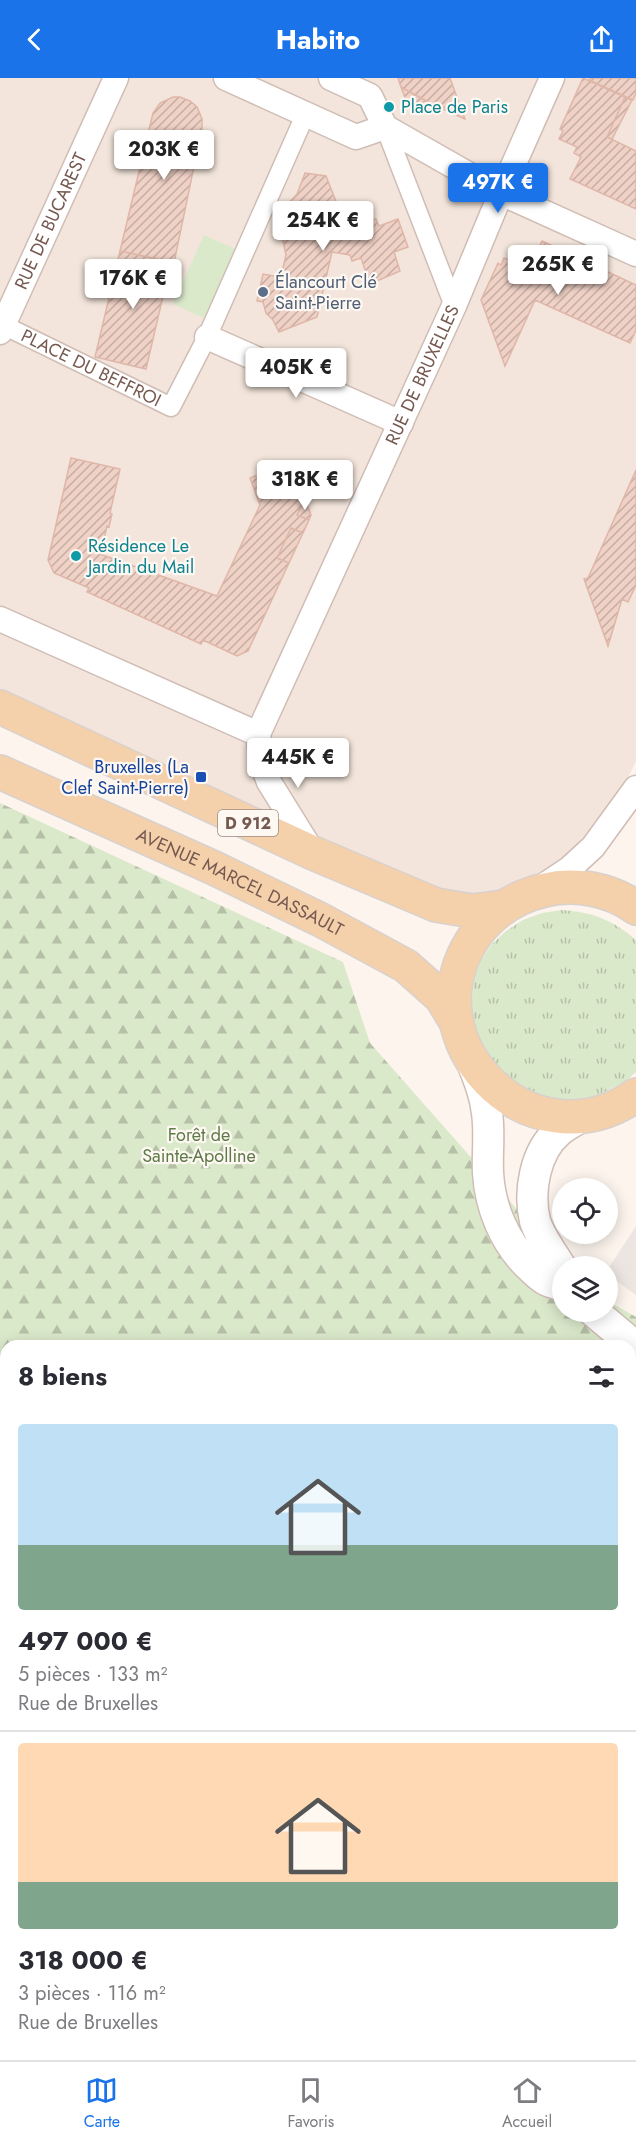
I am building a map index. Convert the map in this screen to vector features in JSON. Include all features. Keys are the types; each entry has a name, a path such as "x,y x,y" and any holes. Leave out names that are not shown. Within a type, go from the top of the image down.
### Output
{"main road":[{"name":"D 912","path":"0,707 312,853 436,905 472,911 504,907"},
{"name":"AVENUE MARCEL DASSAULT","path":"0,772 300,909 406,966 441,997 457,1023"},
{"path":"634,1097 616,1107 582,1116 547,1114 513,1101 494,1088 471,1060 457,1023 455,992 463,959 480,930 504,907 519,898 555,888 575,887 614,896 636,908"}],"street":[{"name":"RUE DE BUCAREST","path":"2,328 116,78"},
{"path":"226,78 356,137 385,127 501,193 636,254"},
{"path":"331,78 367,87 385,127 454,306"},
{"name":"RUE DE BRUXELLES","path":"258,734 454,306 552,78"},
{"name":"PLACE DU BEFFROI","path":"2,328 171,407 207,337 306,113"},
{"path":"207,337 401,423"},
{"path":"0,619 258,734 263,766 269,782 312,853"},
{"path":"535,892 569,869 593,846 636,788"},
{"path":"471,1060 484,1095 488,1116 488,1175 491,1193 505,1236 546,1283 552,1284"},
{"path":"554,1256 542,1237 536,1221 533,1203 535,1175 540,1159 550,1141 560,1130 582,1116"},
{"path":"606,1322 628,1340"}],"shaded area":[{"path":"0,78 636,78 636,761 619,797 502,930 0,721"},
{"path":"636,1226 636,1295 618,1282 616,1256"}],"green space":[{"path":"204,235 251,256 220,325 173,304"},
{"name":"Forêt de Sainte-Apolline","path":"0,803 343,962 370,1043 558,1256 552,1256 552,1322 618,1322 618,1307 636,1317 636,1340 0,1340"},
{"path":"562,910 602,918 636,940 636,1072 626,1081 591,1099 571,1103 531,1096 485,1058 471,1021 473,981 480,962 491,945 523,920 542,913"}],"building":[{"path":"398,78 450,78 460,106 449,108 434,105 401,87"},
{"path":"583,78 625,97 607,137 636,151 636,209 570,179 581,157 574,153 577,147 559,139 563,131 560,129"},
{"path":"590,78 636,78 636,93 633,100 589,80"},
{"path":"401,87 426,101 409,108"},
{"path":"173,97 190,101 197,107 202,119 174,263 120,251 153,113 160,103"},
{"path":"625,97 632,100 612,139 607,137"},
{"path":"434,105 449,108 460,106 465,119"},
{"path":"305,173 326,176 344,222 363,215 366,222 376,219 379,226 398,219 408,247 394,252 400,271 370,284 361,258 352,261 350,255 332,252 317,317 279,332 273,320 266,313 263,302 257,301 263,274 280,277 282,272 286,255 283,241 284,213 287,205 297,194"},
{"path":"542,241 636,285 636,330 630,343 535,300 505,366 481,300 498,263 501,265 504,258 523,266 526,260 532,263"},
{"path":"120,251 171,262 146,369 95,357"},
{"name":"Résidence Le Jardin du Mail","path":"71,458 120,469 109,527 107,526 102,548 98,546 97,553 217,596 260,505 250,478 291,462 305,499 297,515 309,520 303,533 291,528 277,558 289,563 248,651 237,656 203,640 201,644 87,592 89,588 54,573 48,560"},
{"path":"636,470 636,585 628,602 622,599 608,646 584,579 588,578"},
{"path":"305,499 311,515 309,520 297,515"},
{"path":"291,528 303,533 289,563 277,558"}],"place":[{"name":"Place de Paris","path":"389,107"},
{"name":"Élancourt Clé Saint-Pierre","path":"263,292"},
{"name":"Résidence Le Jardin du Mail","path":"76,556"},
{"name":"Bruxelles (La Clef Saint-Pierre)","path":"201,777"}]}
